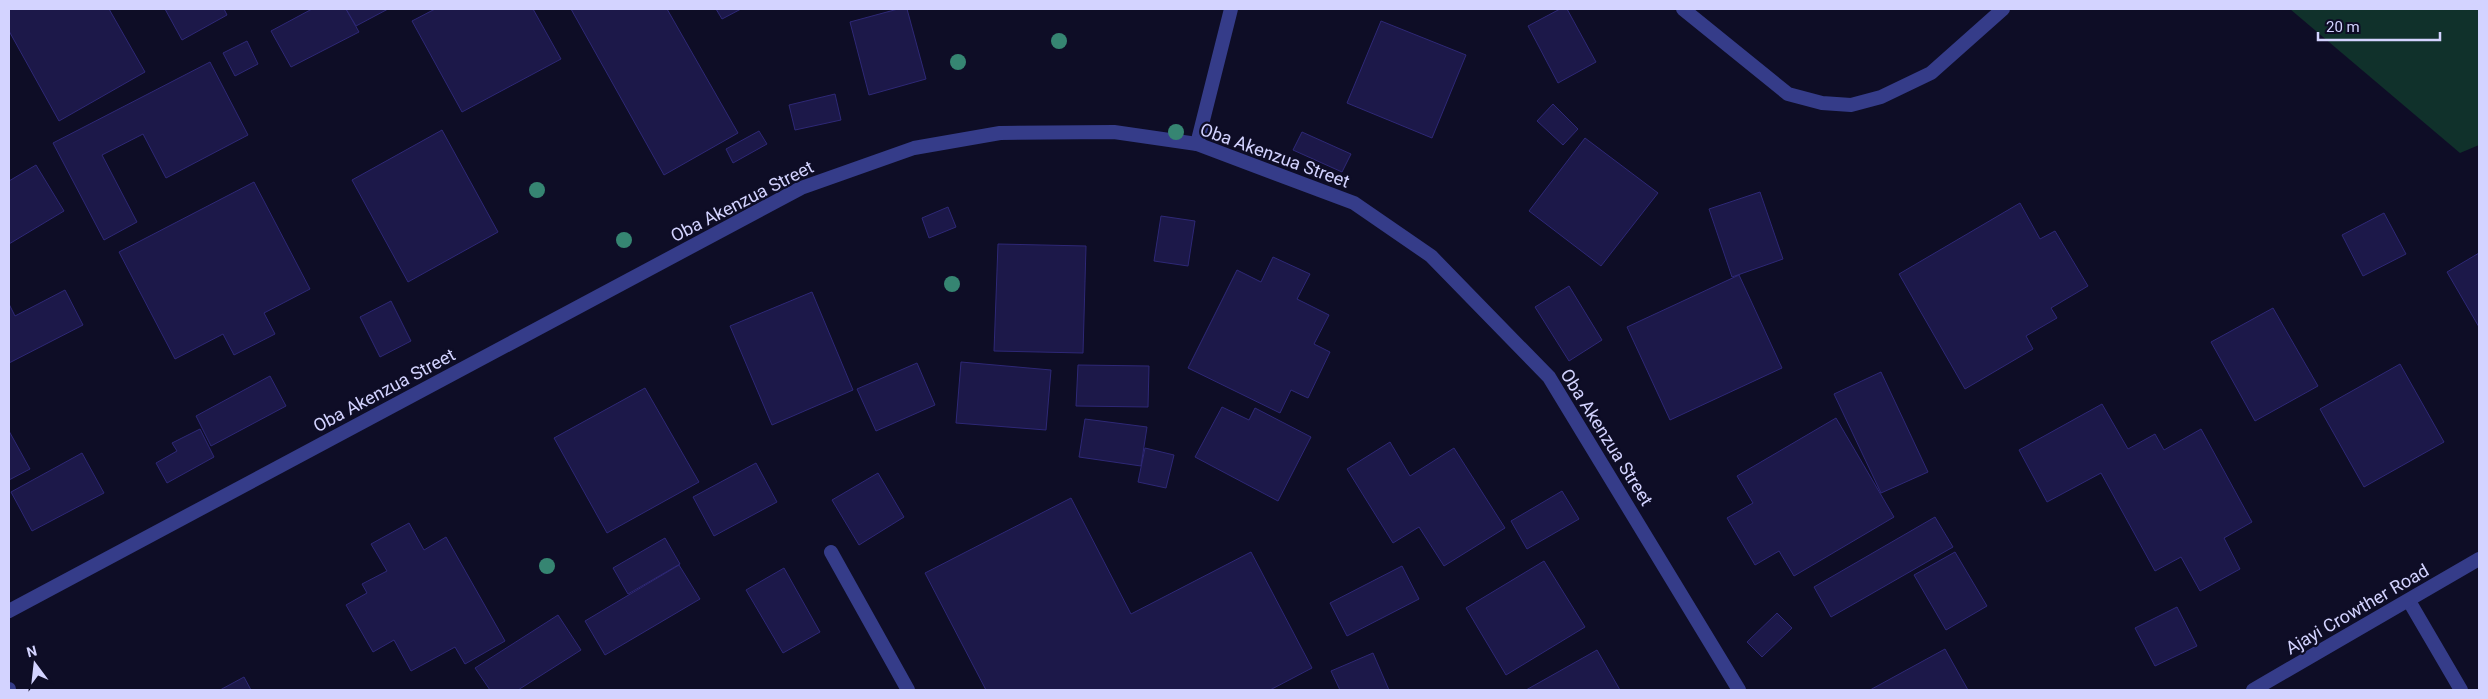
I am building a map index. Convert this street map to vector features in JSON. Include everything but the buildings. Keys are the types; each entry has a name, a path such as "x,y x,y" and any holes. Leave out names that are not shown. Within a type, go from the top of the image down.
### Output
{"street":[{"path":"1197,144 1231,9"},
{"path":"1683,9 1788,94 1822,103 1851,105 1881,97 1931,73 2003,9"},
{"name":"Oba Akenzua Street","path":"9,611 801,188 914,148 1000,133 1114,132 1197,144 1354,203 1431,256 1549,376 1739,690"},
{"path":"831,552 908,690"},
{"name":"Ajayi Crowther Road","path":"2253,690 2479,559"},
{"path":"2409,601 2461,690"}],"green space":[{"path":"2290,9 2479,9 2479,145 2460,153"}]}
